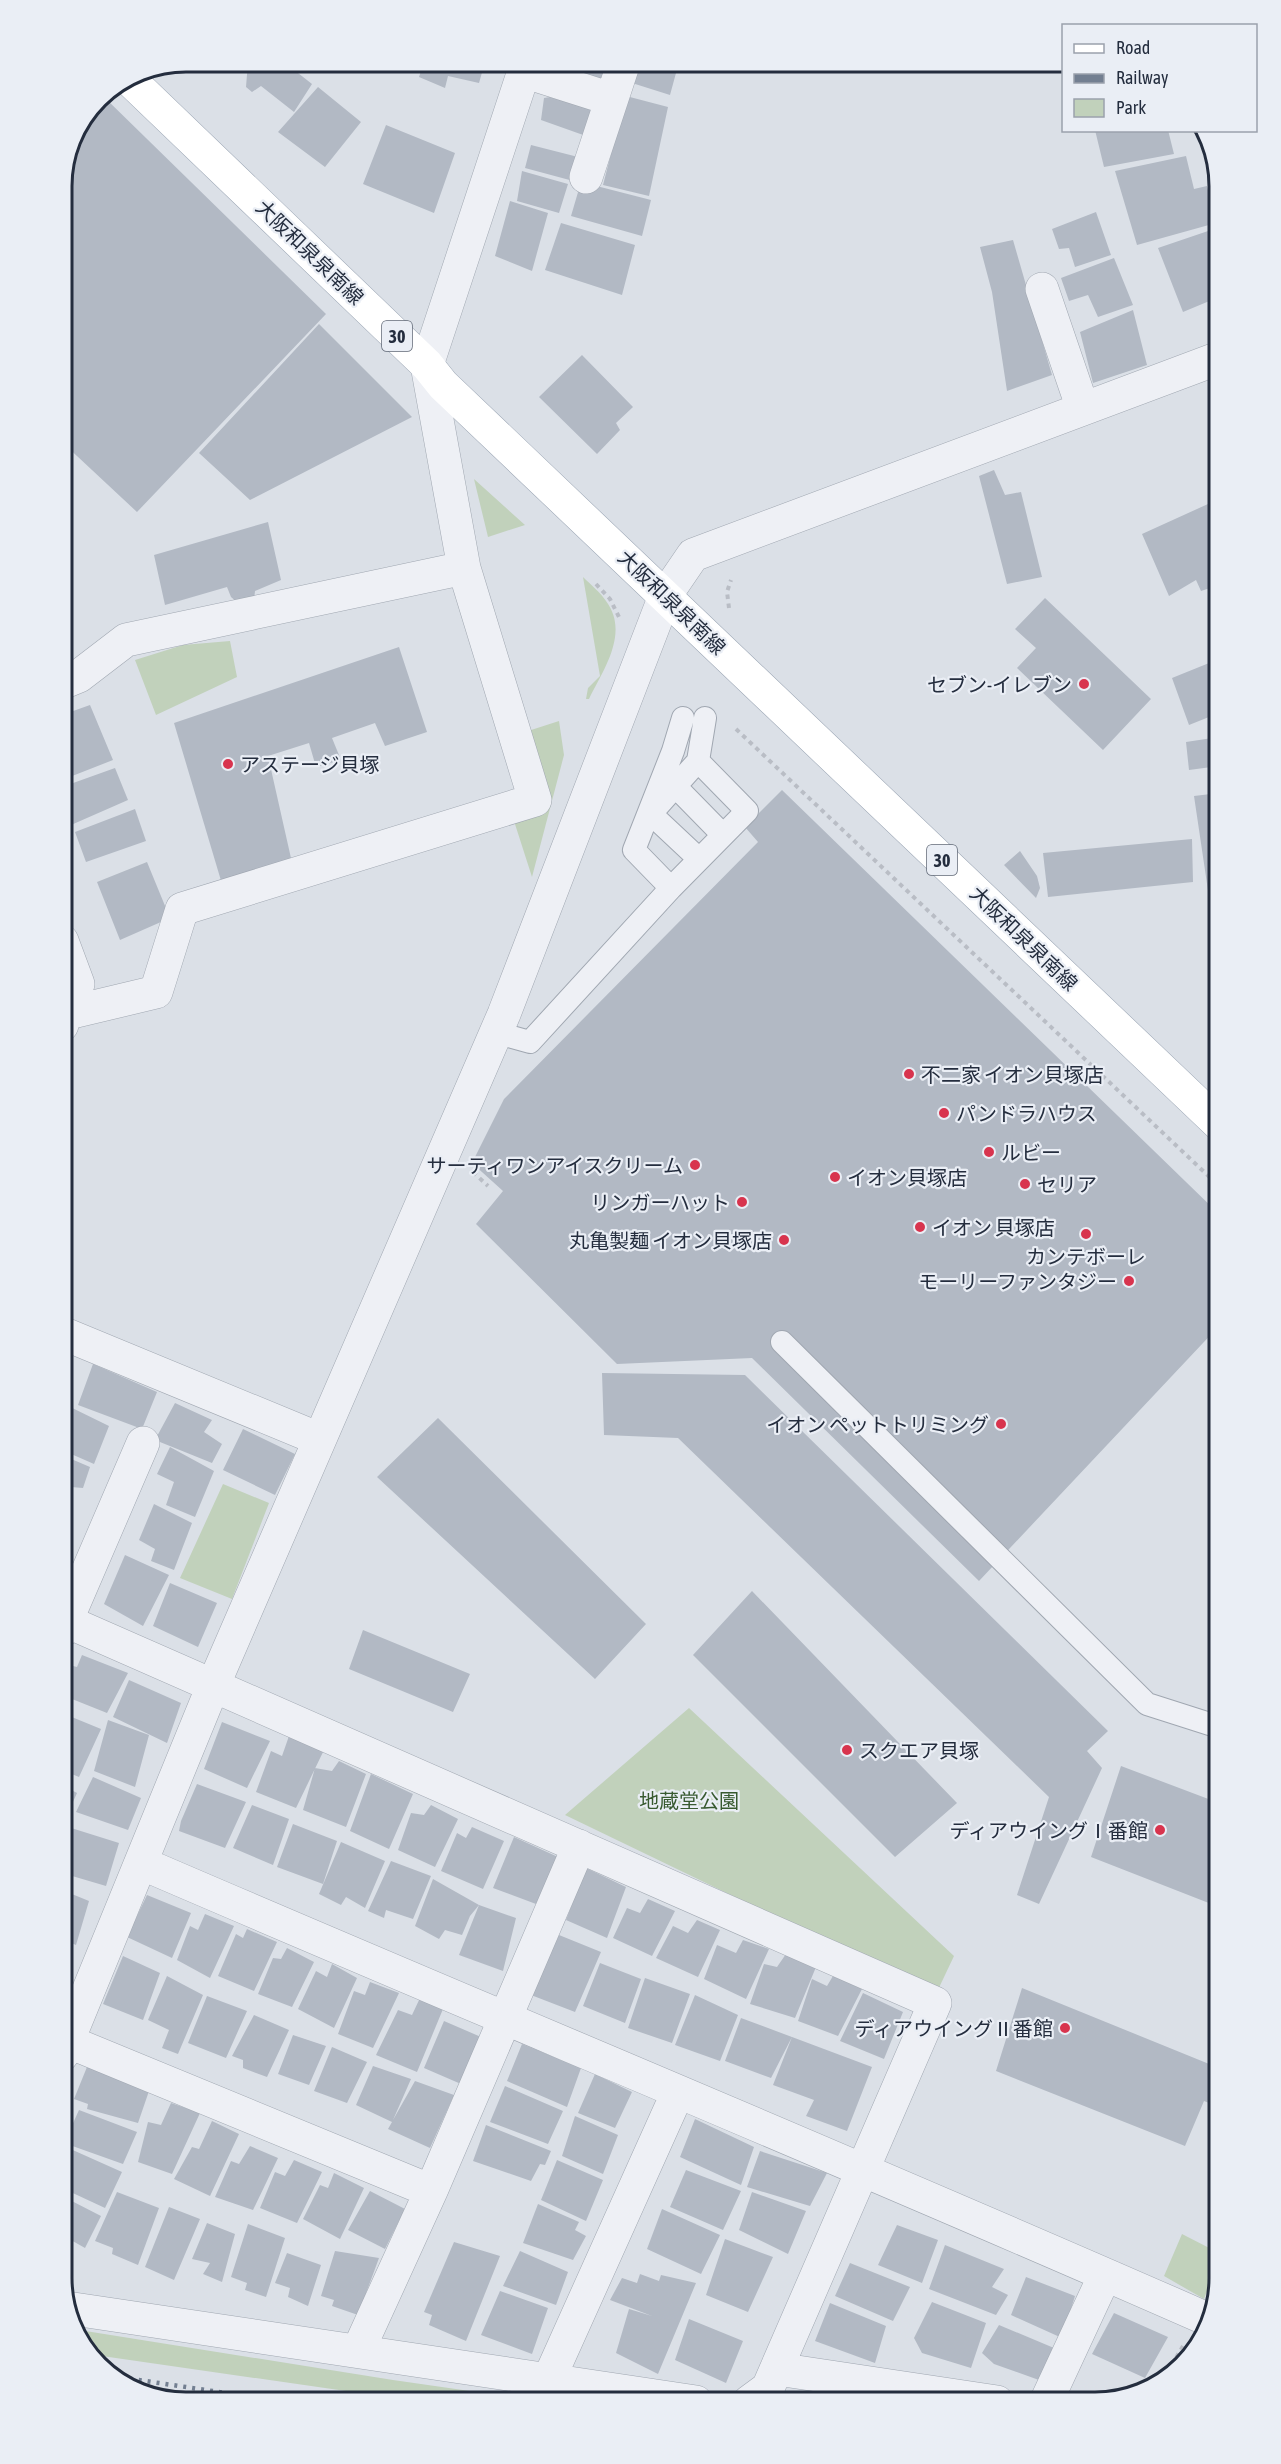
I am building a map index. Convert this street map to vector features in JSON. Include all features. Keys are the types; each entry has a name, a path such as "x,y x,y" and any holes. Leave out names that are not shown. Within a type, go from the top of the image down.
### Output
{"main road":[{"name":"大阪和泉泉南線","path":"135,84 427,365 443,384 1209,1114"}],"street":[{"path":"72,1012 156,992 183,909 535,800 464,568 427,365 523,72"},
{"path":"541,72 611,99"},
{"path":"586,177 620,72"},
{"path":"1042,289 1083,409"},
{"path":"72,2026 213,1686 504,1014 665,596 693,555 1209,362"},
{"path":"72,679 80,676 126,640 464,568"},
{"path":"72,968 78,984"},
{"path":"72,1337 319,1439"},
{"path":"72,1607 143,1443"},
{"path":"72,1629 213,1686 935,2003 777,2369 768,2388 763,2392"},
{"path":"358,2351 431,2191 579,1846"},
{"path":"141,1863 504,2020 864,2170 1202,2317"},
{"path":"72,2048 431,2191"},
{"path":"549,2379 678,2092"},
{"path":"1051,2392 1105,2275"},
{"path":"76,2309 632,2392"},
{"path":"777,2369 930,2392"}],"lane":[{"path":"512,1036 530,1042 671,888 747,811 698,761 694,718 673,751 649,817 634,850 671,888"},
{"path":"649,817 698,761"},
{"path":"676,787 723,835"},
{"path":"649,817 699,859"},
{"path":"782,1342 1147,1704 1209,1724"}],"path":[{"path":"588,576 610,599 620,618 620,627"},
{"path":"735,729 1209,1176"}],"green space":[{"path":"474,479 525,525 488,537"},
{"path":"583,577 606,601 613,613 615,626 612,651 589,699 586,699 588,688 600,676"},
{"path":"230,641 237,677 156,715 135,660 183,645"},
{"path":"559,721 564,755 532,877 514,821 528,731"},
{"path":"223,1484 269,1503 232,1599 180,1578"},
{"name":"地蔵堂公園","path":"689,1708 954,1956 936,1994 565,1815"},
{"path":"1182,2234 1209,2248 1208,2288 1204,2299 1164,2276"},
{"path":"85,2331 476,2392 352,2392 102,2356"}],"building":[{"path":"247,72 297,72 312,84 294,112 261,86 252,92 246,87"},
{"path":"421,72 482,72 479,83 448,76 445,88 419,77"},
{"path":"558,72 610,72 605,90 557,74"},
{"path":"635,72 676,72 670,95 632,83"},
{"path":"318,87 361,122 325,167 278,132"},
{"path":"626,96 668,107 649,196 603,185"},
{"path":"550,97 595,111 586,136 541,120 544,98"},
{"path":"109,102 326,314 137,512 72,451 72,178 76,156 84,135 95,116"},
{"path":"386,125 455,153 434,213 363,184"},
{"path":"1095,132 1168,132 1174,154 1104,167"},
{"path":"531,145 582,158 577,182 525,168"},
{"path":"1186,156 1194,189 1207,186 1209,225 1137,245 1115,171"},
{"path":"522,171 568,184 559,213 517,201"},
{"path":"581,182 651,200 642,236 571,216"},
{"path":"510,201 548,213 532,271 495,256"},
{"path":"1096,212 1111,255 1075,267 1069,248 1059,249 1052,229"},
{"path":"561,223 635,245 622,295 545,270"},
{"path":"1209,231 1209,301 1183,312 1158,248"},
{"path":"1013,240 1052,375 1007,391 992,292 980,247"},
{"path":"1114,258 1133,305 1098,317 1088,295 1069,301 1061,278"},
{"path":"1133,310 1147,365 1093,383 1080,332"},
{"path":"319,324 412,417 250,500 199,453"},
{"path":"582,355 633,407 616,423 620,430 597,454 539,397"},
{"path":"994,470 1005,495 1021,492 1042,577 1007,584 979,476"},
{"path":"1209,504 1209,588 1201,591 1196,580 1169,596 1142,534"},
{"path":"268,522 281,580 255,591 254,600 238,603 231,597 227,587 165,605 154,555"},
{"name":"セブン-イレブン","path":"1045,598 1151,699 1103,750 1017,668 1036,648 1015,629"},
{"name":"アステージ貝塚","path":"399,647 427,732 385,746 375,723 332,738 341,760 316,767 309,743 268,756 293,867 222,884 174,723"},
{"path":"1209,663 1209,717 1189,725 1172,678"},
{"path":"90,705 113,760 72,776 72,711"},
{"path":"1209,739 1209,767 1189,770 1186,742"},
{"path":"115,768 128,800 72,825 72,783"},
{"name":"イオン貝塚店","path":"782,790 1209,1204 1209,1337 979,1581 752,1358 617,1364 476,1224 503,1191 472,1163 504,1099 758,842 745,827"},
{"path":"1209,794 1209,897 1194,796"},
{"path":"135,809 146,841 86,862 75,832"},
{"path":"1192,839 1193,882 1048,897 1043,853"},
{"path":"1020,851 1037,876 1040,888 1036,898 1004,865"},
{"path":"147,862 170,918 120,940 97,882"},
{"path":"93,1364 157,1392 142,1429 78,1405"},
{"path":"602,1373 745,1375 1108,1731 1087,1751 1102,1768 1039,1904 1017,1895 1049,1797 678,1438 604,1435"},
{"path":"175,1403 212,1420 204,1432 222,1444 212,1463 155,1440"},
{"path":"72,1408 109,1426 94,1464 72,1454"},
{"path":"438,1418 646,1624 595,1679 377,1477"},
{"path":"243,1429 295,1454 275,1495 223,1470"},
{"path":"170,1447 214,1471 195,1517 166,1505 174,1482 157,1474"},
{"path":"72,1459 90,1467 83,1488 72,1487"},
{"path":"154,1504 192,1523 174,1570 151,1561 155,1549 139,1540"},
{"path":"125,1555 169,1575 143,1626 104,1604"},
{"path":"170,1583 217,1603 198,1647 153,1626"},
{"name":"スクエア貝塚","path":"752,1591 957,1803 895,1857 693,1655"},
{"path":"363,1630 470,1674 453,1712 349,1669"},
{"path":"82,1655 128,1673 107,1713 72,1699 72,1666 77,1667"},
{"path":"129,1680 181,1703 167,1743 113,1717"},
{"path":"72,1717 101,1729 79,1777 72,1774"},
{"path":"108,1720 149,1735 135,1787 94,1771"},
{"path":"222,1722 270,1741 247,1788 204,1769"},
{"path":"289,1736 324,1750 296,1808 256,1792 271,1751 282,1756"},
{"path":"339,1761 366,1774 346,1827 303,1810 315,1768 332,1771"},
{"name":"ディアウイングⅠ番館","path":"1121,1766 1209,1799 1209,1903 1091,1857"},
{"path":"371,1774 413,1794 389,1849 350,1831"},
{"path":"93,1777 141,1798 128,1830 76,1812"},
{"path":"197,1784 246,1802 225,1848 179,1831"},
{"path":"72,1790 77,1793 72,1804"},
{"path":"252,1805 289,1819 273,1865 233,1848"},
{"path":"431,1805 458,1819 435,1867 398,1850 411,1813 424,1815"},
{"path":"293,1824 337,1841 323,1884 277,1867"},
{"path":"472,1827 504,1841 483,1889 441,1871 457,1833 466,1838"},
{"path":"72,1828 119,1843 106,1886 72,1876"},
{"path":"514,1837 558,1857 536,1904 493,1888"},
{"path":"341,1842 385,1861 365,1908 346,1897 341,1905 319,1894"},
{"path":"391,1861 431,1876 413,1919 386,1910 384,1918 368,1911"},
{"path":"586,1868 626,1887 607,1938 566,1920"},
{"path":"433,1879 479,1905 470,1916 462,1935 445,1930 439,1939 415,1926"},
{"path":"72,1894 89,1901 76,1945 72,1943"},
{"path":"147,1895 191,1913 172,1958 127,1937"},
{"path":"648,1899 675,1911 652,1956 613,1938 627,1908 640,1913"},
{"path":"479,1905 516,1918 503,1971 459,1955"},
{"path":"205,1914 234,1926 210,1978 177,1960 190,1926 198,1930"},
{"path":"697,1920 720,1930 698,1977 656,1958 673,1926 688,1933"},
{"path":"247,1929 277,1942 254,1991 218,1976 236,1934 243,1938"},
{"path":"559,1935 601,1952 575,2012 531,1995"},
{"path":"743,1940 769,1949 746,1999 704,1979 717,1945 736,1953"},
{"path":"287,1948 314,1962 292,2007 258,1994 273,1958 281,1959"},
{"path":"786,1954 816,1967 795,2018 750,2004 764,1964 777,1967"},
{"path":"123,1956 160,1973 143,2020 103,2004"},
{"path":"600,1963 641,1979 625,2023 583,2006"},
{"path":"332,1964 357,1978 334,2028 298,2009 316,1971 327,1977"},
{"path":"167,1976 203,1995 178,2054 162,2048 169,2030 148,2020"},
{"path":"833,1976 862,1989 838,2036 798,2021 812,1979 827,1986"},
{"path":"645,1978 690,1994 672,2043 628,2028"},
{"path":"370,1982 399,1993 373,2048 338,2034 354,1991 365,1995"},
{"name":"ディアウイングⅡ番館","path":"1022,1988 1209,2064 1209,2103 1204,2101 1185,2146 996,2071"},
{"path":"863,1993 903,2012 884,2059 840,2041"},
{"path":"695,1995 738,2015 720,2061 675,2045"},
{"path":"207,1996 247,2011 226,2058 188,2043"},
{"path":"420,1998 443,2009 417,2072 376,2055 398,2010 412,2015"},
{"path":"254,2015 289,2030 267,2077 243,2068 243,2060 232,2056"},
{"path":"741,2018 792,2037 771,2078 725,2061"},
{"path":"444,2021 481,2037 461,2084 424,2068"},
{"path":"293,2035 326,2046 309,2085 278,2074"},
{"path":"792,2037 872,2067 847,2131 806,2116 814,2100 773,2085"},
{"path":"522,2044 581,2068 567,2107 507,2081"},
{"path":"332,2047 367,2062 347,2103 314,2091"},
{"path":"373,2066 411,2079 393,2120 415,2081 454,2095 430,2148 388,2129 392,2122 356,2105"},
{"path":"87,2067 149,2091 138,2123 87,2109 88,2104 74,2099"},
{"path":"595,2074 632,2092 615,2128 578,2113"},
{"path":"505,2086 563,2111 548,2144 490,2122"},
{"path":"171,2103 200,2113 172,2174 138,2162 148,2122 161,2125"},
{"path":"79,2110 137,2132 123,2164 72,2146 72,2125"},
{"path":"575,2116 618,2135 603,2174 562,2156"},
{"path":"695,2119 754,2147 741,2185 680,2157"},
{"path":"212,2121 239,2134 210,2196 174,2179 192,2147 199,2149"},
{"path":"486,2125 551,2151 545,2165 540,2164 531,2181 473,2161"},
{"path":"250,2146 278,2158 253,2210 215,2197 231,2161 239,2164"},
{"path":"72,2150 122,2172 105,2208 72,2193"},
{"path":"760,2151 827,2173 810,2206 747,2187"},
{"path":"294,2160 322,2172 297,2223 260,2208 275,2172 285,2176"},
{"path":"557,2160 603,2180 586,2221 541,2200"},
{"path":"686,2170 741,2191 723,2230 670,2207"},
{"path":"334,2173 364,2188 340,2239 303,2219 320,2185 328,2188"},
{"path":"370,2191 405,2209 385,2249 348,2230"},
{"path":"117,2192 159,2208 138,2265 112,2254 113,2248 95,2241"},
{"path":"752,2192 806,2211 788,2254 739,2230"},
{"path":"72,2201 101,2216 85,2248 72,2241"},
{"path":"538,2204 579,2222 575,2230 586,2236 573,2260 523,2243"},
{"path":"169,2207 200,2219 174,2280 145,2267"},
{"path":"662,2209 720,2235 701,2274 647,2249"},
{"path":"207,2223 235,2234 222,2282 203,2274 210,2263 192,2259"},
{"path":"248,2224 285,2238 266,2297 245,2290 247,2283 231,2277"},
{"path":"897,2225 938,2240 922,2283 878,2265"},
{"path":"725,2239 773,2257 748,2312 706,2295"},
{"path":"454,2242 500,2256 466,2341 429,2325 432,2315 424,2312"},
{"path":"945,2245 1004,2269 992,2287 1008,2295 996,2315 929,2289"},
{"path":"335,2251 379,2258 358,2315 332,2306 334,2300 321,2296"},
{"path":"520,2251 568,2272 556,2305 503,2286"},
{"path":"287,2253 321,2265 308,2306 288,2297 290,2288 275,2283"},
{"path":"850,2263 910,2287 893,2321 835,2296"},
{"path":"640,2274 659,2281 661,2275 696,2283 658,2374 616,2353 629,2309 652,2316 610,2300 622,2278 637,2283"},
{"path":"1026,2277 1075,2296 1062,2338 1011,2315"},
{"path":"500,2291 548,2308 532,2354 481,2335"},
{"path":"932,2302 986,2323 971,2368 922,2353 914,2338"},
{"path":"830,2303 886,2326 875,2363 815,2341"},
{"path":"1114,2313 1168,2337 1145,2378 1092,2354"},
{"path":"689,2319 743,2341 726,2383 675,2360"},
{"path":"999,2325 1054,2348 1039,2380 994,2364 982,2353"},
{"path":"814,2389 834,2392 814,2392"}],"railway":[{"path":"134,2379 219,2392"}],"place":[{"name":"セブン-イレブン","path":"1084,684"},
{"name":"アステージ貝塚","path":"228,764"},
{"name":"不二家 イオン貝塚店","path":"909,1074"},
{"name":"パンドラハウス","path":"944,1113"},
{"name":"ルビー","path":"989,1152"},
{"name":"サーティワンアイスクリーム","path":"695,1165"},
{"name":"イオン貝塚店","path":"835,1177"},
{"name":"セリア","path":"1025,1184"},
{"name":"リンガーハット","path":"742,1202"},
{"name":"イオン 貝塚店","path":"920,1227"},
{"name":"カンテボーレ","path":"1086,1234"},
{"name":"丸亀製麺 イオン貝塚店","path":"784,1240"},
{"name":"モーリーファンタジー","path":"1129,1281"},
{"name":"イオン ペットトリミング","path":"1001,1424"},
{"name":"スクエア貝塚","path":"847,1750"},
{"name":"ディアウイングⅠ番館","path":"1160,1830"},
{"name":"ディアウイングⅡ番館","path":"1065,2028"}]}
